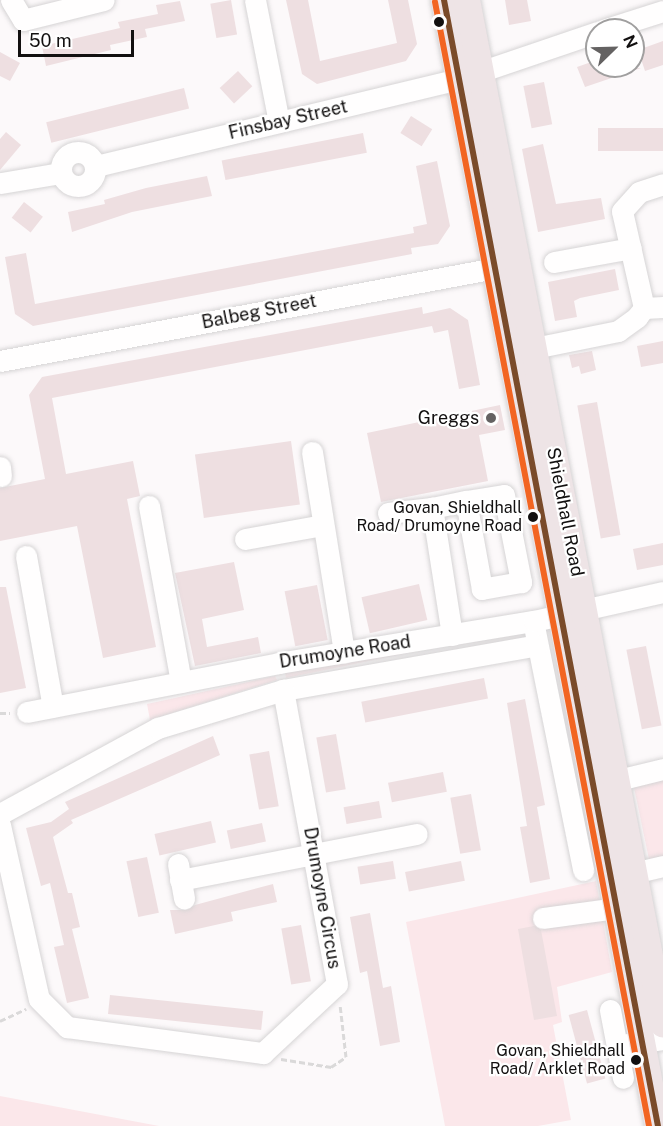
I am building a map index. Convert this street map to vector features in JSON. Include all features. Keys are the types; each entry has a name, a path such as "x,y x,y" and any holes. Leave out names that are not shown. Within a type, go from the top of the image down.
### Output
{"main road":[{"name":"Shieldhall Road","path":"444,0 469,74 572,611 614,781 663,1024"},
{"name":"Shieldhall Road","path":"467,0 469,74"},
{"name":"Shieldhall Road","path":"506,266 534,348 616,908 658,1126"}],"street":[{"path":"11,0 23,20 104,0"},
{"path":"255,0 279,122"},
{"path":"641,18 663,11"},
{"name":"Finsbay Street","path":"1,183 61,173 63,161 78,152 89,155 96,166 469,74 585,36"},
{"path":"534,348 618,331 653,308 631,248 622,211 639,192 663,184"},
{"path":"554,262 631,248"},
{"name":"Balbeg Street","path":"0,361 506,266"},
{"path":"312,452 344,652"},
{"path":"388,513 466,501"},
{"path":"149,506 181,682"},
{"path":"432,508 452,634"},
{"path":"245,539 323,525"},
{"path":"26,556 52,707"},
{"name":"Drumoyne Road","path":"27,712 344,652 534,621 663,592"},
{"path":"534,621 583,870"},
{"name":"Drumoyne Road","path":"0,814 158,728 283,690 537,645"},
{"name":"Drumoyne Circus","path":"263,1053 337,984 283,690"},
{"path":"614,781 663,769"},
{"path":"0,825 39,999 67,1027 263,1053"},
{"path":"180,881 417,834"},
{"path":"633,873 663,866"},
{"path":"543,918 616,908"},
{"path":"610,1010 640,1042 623,1078"}],"path":[{"path":"263,1053 293,1064 331,1067 346,1057 337,984"},
{"path":"0,1021 22,1013 39,999"}],"shaded area":[{"path":"432,648 286,678 285,672"},
{"path":"275,676 277,680 150,720 147,704"},
{"path":"663,769 663,866 651,869 632,778"},
{"path":"596,881 612,972 557,987 562,1022 553,1025 571,1120 538,1126 445,1126 406,922"},
{"path":"0,1096 159,1126 0,1126"}],"building":[{"path":"231,0 237,34 216,38 210,4"},
{"path":"286,0 308,0 320,61 397,43 388,0 408,0 417,44 406,61 317,84 302,74"},
{"path":"505,0 527,0 531,21 509,25"},
{"path":"180,1 185,21 145,29 147,37 110,45 111,50 46,66 42,46 120,28 118,22 158,14 156,5"},
{"path":"663,41 663,65 645,71 645,47"},
{"path":"0,52 20,63 10,81 0,76"},
{"path":"585,64 585,78 612,78 585,87 577,67"},
{"path":"238,71 252,86 234,103 220,88"},
{"path":"544,82 552,124 532,128 523,86"},
{"path":"184,88 189,108 51,143 46,122"},
{"path":"411,116 432,129 422,146 400,133"},
{"path":"598,128 663,128 663,151 598,151"},
{"path":"6,132 21,145 0,170 0,139"},
{"path":"363,133 367,153 225,180 222,160"},
{"path":"543,144 556,204 601,198 605,219 538,232 522,149"},
{"path":"437,161 450,226 438,244 411,248 412,254 33,326 15,314 5,257 26,253 35,304 414,233 413,227 427,224 416,166"},
{"path":"207,176 212,196 132,212 72,232 68,212 105,204 104,200 146,188"},
{"path":"24,202 43,217 31,233 12,218"},
{"path":"615,269 619,290 580,298 574,301 577,317 555,321 548,282"},
{"path":"422,307 423,314 450,308 468,320 480,385 459,389 448,330 434,333 432,326 52,398 66,474 133,461 140,496 127,499 156,647 103,658 77,526 0,541 0,488 45,479 29,395 42,377"},
{"path":"663,341 663,363 641,367 637,346"},
{"path":"592,351 596,370 581,374 579,366 572,368 569,355"},
{"path":"597,402 620,535 601,538 577,405"},
{"path":"500,405 505,430 479,435 488,481 381,502 367,433"},
{"path":"291,441 300,504 204,518 195,454"},
{"path":"663,543 663,565 637,570 633,549"},
{"path":"234,562 244,610 202,619 207,647 258,637 261,653 195,666 175,573"},
{"path":"419,584 427,620 370,633 362,597"},
{"path":"317,585 328,640 295,646 285,591"},
{"path":"0,587 6,587 26,688 0,693"},
{"path":"646,646 661,726 642,729 626,650"},
{"path":"484,678 488,699 365,722 361,702"},
{"path":"525,699 545,805 537,807 550,879 530,883 520,827 527,826 507,703"},
{"path":"336,734 346,789 326,793 316,737"},
{"path":"213,736 220,755 71,820 73,823 53,837 68,893 72,893 80,927 72,929 89,998 67,1003 54,947 64,945 50,883 41,886 26,828 51,822 69,809 65,802"},
{"path":"269,751 279,806 259,810 249,754"},
{"path":"443,772 447,792 392,802 388,783"},
{"path":"471,794 481,850 460,854 450,798"},
{"path":"379,801 382,818 346,824 344,807"},
{"path":"211,821 216,842 159,855 154,834"},
{"path":"262,823 266,842 231,849 227,830"},
{"path":"147,857 159,913 138,917 126,861"},
{"path":"393,861 396,879 360,884 357,867"},
{"path":"461,861 465,881 409,892 405,872"},
{"path":"273,884 277,902 231,912 233,921 175,934 170,910 187,910 195,905"},
{"path":"370,913 383,988 391,986 400,1042 380,1046 367,971 360,973 350,917"},
{"path":"301,925 311,981 291,985 281,928"},
{"path":"534,926 541,930 557,1016 534,1020 518,929"},
{"path":"110,995 263,1011 261,1030 108,1014"},
{"path":"587,1010 605,1079 587,1083 569,1015"}],"transit line":[{"path":"444,0 658,1126"},
{"path":"435,2 649,1126"}],"place":[{"name":"Greggs","path":"491,418"},
{"name":"Govan, Shieldhall Road/ Drumoyne Road","path":"533,517"},
{"name":"Govan, Shieldhall Road/ Arklet Road","path":"636,1060"}]}
